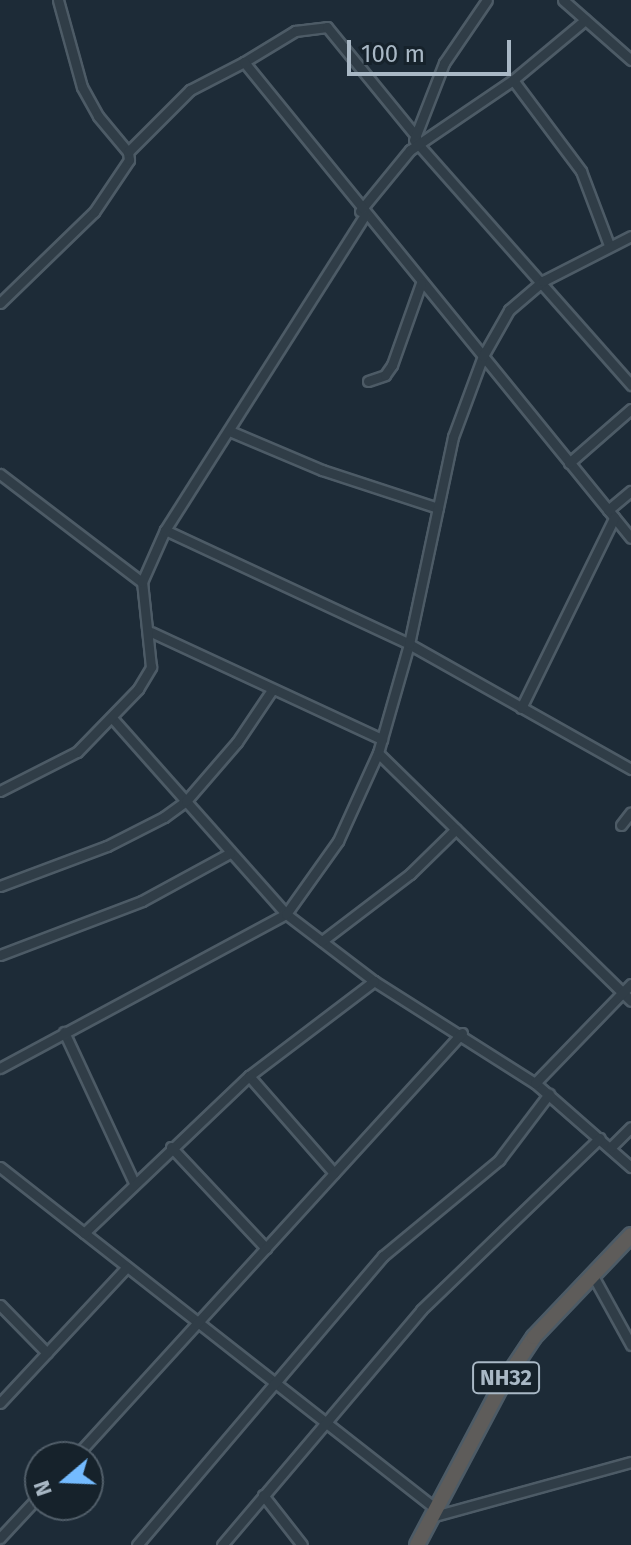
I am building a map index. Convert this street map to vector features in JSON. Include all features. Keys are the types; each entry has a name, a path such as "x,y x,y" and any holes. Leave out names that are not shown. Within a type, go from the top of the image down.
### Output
{"highway":[{"name":"NH32","path":"417,1545 500,1388 534,1337 631,1235"}],"street":[{"path":"0,303 94,212 129,160 128,152 98,116 82,87 58,0"},
{"path":"0,791 77,752 113,719 151,667 151,632 142,582 165,530 232,432 362,213 415,143 444,63 487,0"},
{"path":"563,0 631,60"},
{"path":"415,143 513,80 585,20"},
{"path":"128,152 190,90 295,31 327,27 415,143 543,281 631,385"},
{"path":"244,62 362,213 631,538"},
{"path":"513,80 581,171 609,245"},
{"path":"0,1068 286,914 338,841 378,753 409,644 453,437 483,356 509,310 543,281 631,236"},
{"path":"368,381 385,375 392,365 421,283"},
{"path":"569,463 631,409"},
{"path":"232,432 322,470 438,508"},
{"path":"3,482 142,582"},
{"path":"521,708 611,514 631,491"},
{"path":"165,530 409,644 631,769"},
{"path":"151,632 382,739"},
{"path":"0,886 107,846 186,801 237,742 272,690"},
{"path":"113,719 286,914 374,981 462,1033 535,1083 631,1167"},
{"path":"378,753 627,988 631,1001"},
{"path":"621,825 631,812"},
{"path":"322,941 410,874 456,829"},
{"path":"0,955 142,901 230,853"},
{"path":"84,1233 249,1076 374,981"},
{"path":"535,1083 627,988"},
{"path":"64,1032 134,1183"},
{"path":"90,1441 462,1033"},
{"path":"249,1076 334,1173"},
{"path":"137,1545 383,1256 499,1160 549,1094"},
{"path":"611,1147 631,1127"},
{"path":"222,1545 421,1310 600,1138"},
{"path":"171,1147 266,1248"},
{"path":"0,1167 325,1421 434,1513 631,1462"},
{"path":"0,1403 127,1267"},
{"path":"592,1274 631,1345"},
{"path":"0,1305 47,1353"},
{"path":"263,1495 302,1545"},
{"path":"0,1538 24,1512"}]}
